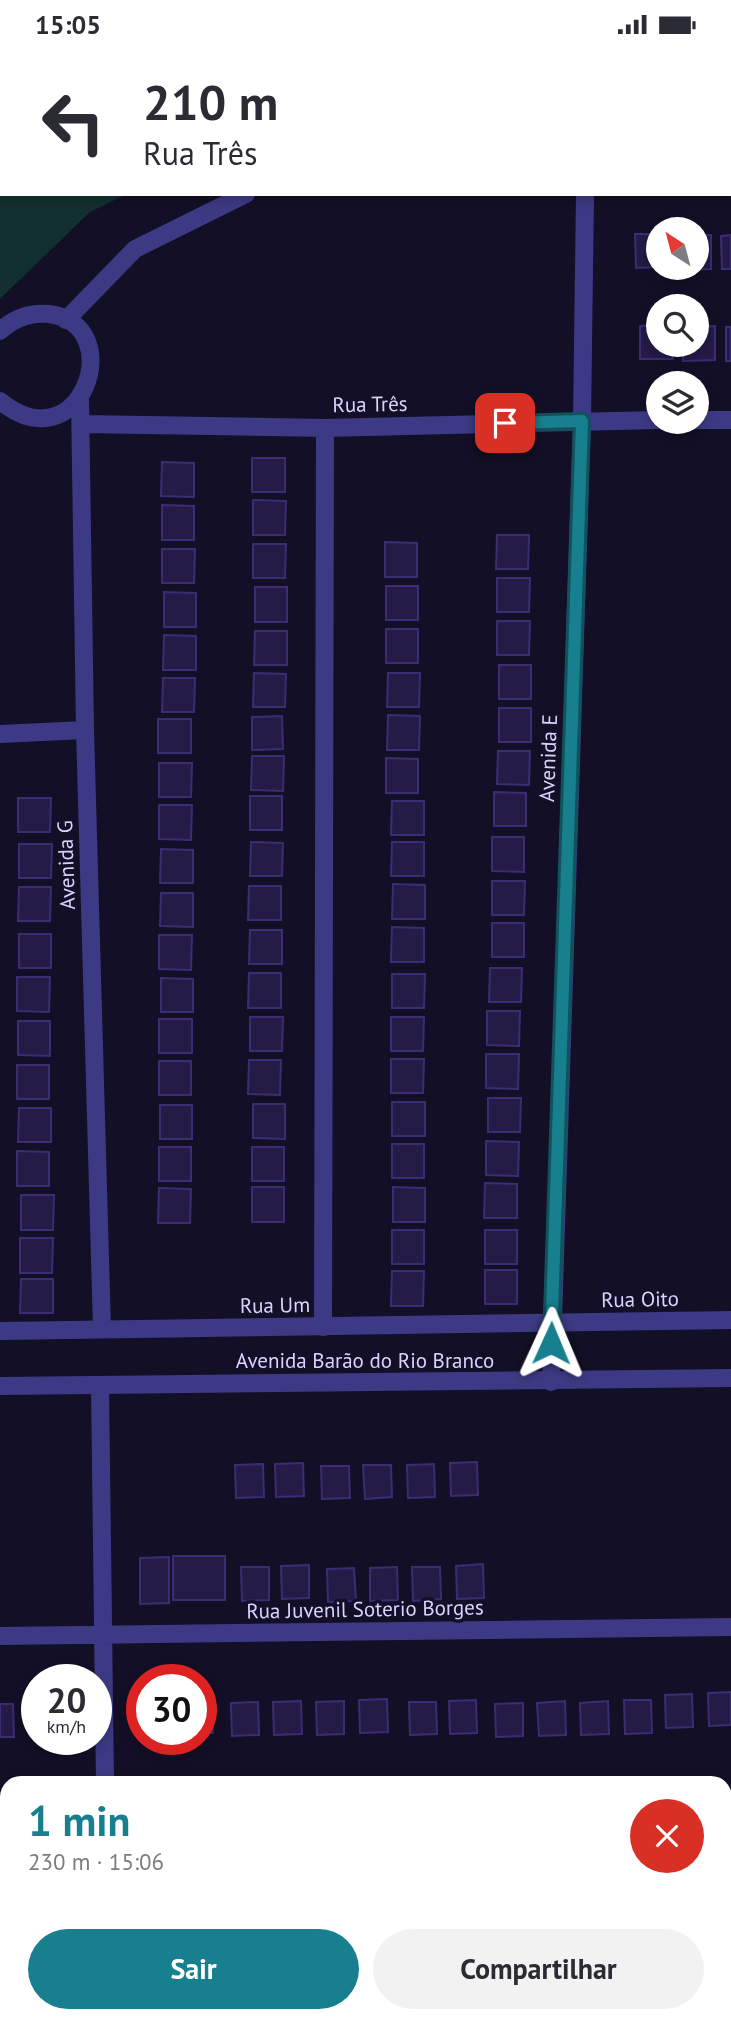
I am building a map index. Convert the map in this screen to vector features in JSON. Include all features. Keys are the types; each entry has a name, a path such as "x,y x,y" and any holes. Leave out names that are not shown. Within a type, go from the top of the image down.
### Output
{"street":[{"path":"66,320 135,249 242,196"},
{"name":"Avenida E","path":"551,1382 582,421 584,196"},
{"path":"0,331 23,316 37,313 66,320 82,336 91,356 92,371 80,399 55,416 26,417 0,423"},
{"name":"Avenida G","path":"80,399 83,424 85,730 102,1329"},
{"path":"0,401 26,417"},
{"path":"709,420 731,420"},
{"name":"Rua Três","path":"83,424 325,428 646,421"},
{"path":"323,1327 325,428"},
{"path":"0,734 85,730"},
{"name":"Rua Oito","path":"551,1324 731,1320"},
{"name":"Rua Um","path":"0,1331 551,1324"},
{"name":"Avenida Barão do Rio Branco","path":"0,1386 731,1378"},
{"path":"100,1385 105,1776"},
{"name":"Rua Juvenil Soterio Borges","path":"0,1636 731,1627"}],"green space":[{"path":"0,196 123,196 90,212 0,299"}],"building":[{"path":"635,234 646,234 646,268 636,268"},
{"path":"709,235 711,235 709,269"},
{"path":"731,235 731,269 722,269 721,236"},
{"path":"640,326 646,326 646,357 673,359 640,359"},
{"path":"709,326 715,326 715,360 683,361 683,357 709,357"},
{"path":"726,327 731,327 731,361 726,361"},
{"path":"252,458 285,458 285,492 252,492"},
{"path":"162,462 194,463 194,497 161,496"},
{"path":"253,500 286,501 285,535 253,535"},
{"path":"162,505 194,506 194,540 162,540"},
{"path":"497,535 529,535 528,569 496,569"},
{"path":"385,542 417,543 417,577 385,577"},
{"path":"253,544 286,544 285,578 253,578"},
{"path":"162,549 195,549 194,583 162,583"},
{"path":"497,578 530,578 529,612 497,612"},
{"path":"386,586 418,586 418,620 386,620"},
{"path":"255,587 287,587 287,622 255,622"},
{"path":"164,592 196,593 196,627 164,627"},
{"path":"497,621 530,621 529,655 497,655"},
{"path":"386,629 418,629 418,663 386,663"},
{"path":"255,631 287,631 287,665 254,665"},
{"path":"164,635 196,636 196,670 163,670"},
{"path":"499,665 531,665 531,699 499,699"},
{"path":"254,673 286,674 285,707 253,707"},
{"path":"388,673 420,673 419,707 387,707"},
{"path":"163,678 195,678 194,712 162,712"},
{"path":"499,708 531,708 531,742 499,742"},
{"path":"388,715 420,716 419,750 387,750"},
{"path":"282,716 283,749 252,750 252,717"},
{"path":"158,719 191,719 191,753 158,753"},
{"path":"498,751 530,751 529,785 497,784"},
{"path":"252,756 284,756 283,791 251,790"},
{"path":"386,758 418,759 418,793 386,793"},
{"path":"159,763 192,763 191,797 159,797"},
{"path":"494,792 526,793 526,826 494,826"},
{"path":"250,796 282,796 282,830 250,830"},
{"path":"18,798 51,798 50,832 18,832"},
{"path":"392,801 424,801 424,835 391,835"},
{"path":"159,805 192,805 191,840 159,839"},
{"path":"492,837 524,837 524,872 492,871"},
{"path":"251,842 283,843 282,876 250,876"},
{"path":"392,842 424,842 424,876 391,876"},
{"path":"19,844 52,844 51,878 19,878"},
{"path":"161,849 193,850 193,883 160,883"},
{"path":"492,881 525,881 524,915 492,915"},
{"path":"393,884 425,885 425,919 392,919"},
{"path":"249,886 281,886 281,920 248,920"},
{"path":"19,887 51,887 50,921 18,921"},
{"path":"161,893 193,893 193,927 160,926"},
{"path":"492,923 524,923 524,957 492,957"},
{"path":"392,927 424,928 424,962 391,962"},
{"path":"250,930 282,930 282,964 249,964"},
{"path":"19,934 51,934 51,968 19,968"},
{"path":"159,935 192,935 191,970 159,969"},
{"path":"490,968 522,968 521,1002 489,1002"},
{"path":"249,973 281,973 281,1008 248,1008"},
{"path":"392,974 425,974 424,1008 392,1008"},
{"path":"17,977 50,977 49,1012 17,1011"},
{"path":"161,978 193,979 193,1012 161,1012"},
{"path":"487,1011 520,1011 519,1046 487,1045"},
{"path":"250,1017 283,1017 282,1051 250,1051"},
{"path":"391,1017 424,1017 423,1051 391,1051"},
{"path":"159,1019 192,1019 192,1053 159,1053"},
{"path":"18,1021 50,1021 50,1056 18,1055"},
{"path":"486,1054 519,1054 518,1089 486,1088"},
{"path":"391,1059 424,1059 423,1093 391,1093"},
{"path":"249,1060 281,1060 280,1095 248,1094"},
{"path":"159,1061 191,1061 191,1095 159,1095"},
{"path":"17,1065 49,1065 49,1099 17,1099"},
{"path":"488,1098 521,1098 520,1132 488,1132"},
{"path":"392,1102 425,1102 425,1136 392,1136"},
{"path":"253,1104 285,1104 285,1139 253,1138"},
{"path":"160,1105 192,1105 192,1139 160,1139"},
{"path":"19,1108 51,1108 51,1142 18,1142"},
{"path":"486,1141 519,1142 518,1176 486,1175"},
{"path":"392,1144 424,1144 424,1178 392,1178"},
{"path":"159,1147 191,1147 191,1181 159,1181"},
{"path":"252,1147 284,1147 284,1181 252,1181"},
{"path":"17,1151 49,1152 49,1186 17,1186"},
{"path":"485,1183 517,1184 517,1218 484,1218"},
{"path":"252,1187 284,1187 284,1222 252,1222"},
{"path":"393,1187 425,1188 425,1222 393,1222"},
{"path":"159,1188 191,1189 190,1223 158,1223"},
{"path":"21,1195 54,1195 53,1230 21,1230"},
{"path":"392,1230 424,1230 424,1264 392,1264"},
{"path":"485,1230 517,1230 517,1264 485,1264"},
{"path":"20,1238 53,1238 52,1273 20,1273"},
{"path":"485,1270 517,1270 517,1304 485,1304"},
{"path":"392,1271 424,1271 423,1306 391,1306"},
{"path":"21,1279 53,1279 53,1313 20,1313"},
{"path":"477,1462 478,1495 451,1496 450,1463"},
{"path":"303,1463 304,1496 276,1497 275,1464"},
{"path":"263,1464 264,1497 236,1498 235,1465"},
{"path":"434,1464 435,1497 408,1498 407,1465"},
{"path":"363,1465 391,1465 392,1497 365,1499"},
{"path":"321,1466 349,1466 350,1498 322,1499"},
{"path":"173,1556 225,1556 225,1600 173,1600"},
{"path":"169,1557 169,1603 140,1604 140,1558"},
{"path":"483,1564 484,1598 457,1599 456,1566"},
{"path":"309,1565 309,1598 282,1599 281,1566"},
{"path":"241,1567 269,1567 269,1600 242,1601"},
{"path":"397,1567 398,1600 370,1601 370,1568"},
{"path":"412,1567 440,1567 441,1599 413,1601"},
{"path":"354,1568 356,1601 328,1602 327,1569"},
{"path":"731,1692 731,1725 709,1726 708,1693"},
{"path":"692,1694 693,1727 666,1728 665,1695"},
{"path":"387,1699 388,1732 360,1733 359,1700"},
{"path":"476,1700 477,1733 450,1734 449,1701"},
{"path":"624,1700 651,1700 652,1733 625,1734"},
{"path":"301,1701 302,1734 274,1735 273,1702"},
{"path":"344,1701 344,1734 317,1735 316,1702"},
{"path":"565,1701 566,1735 539,1736 537,1703"},
{"path":"608,1701 609,1734 581,1735 580,1703"},
{"path":"258,1702 259,1735 232,1736 231,1703"},
{"path":"409,1702 436,1702 437,1734 410,1735"},
{"path":"523,1703 523,1736 496,1737 495,1704"},
{"path":"0,1704 13,1704 14,1737 0,1737"}],"route":[{"path":"505,423 582,421 551,1343"}]}
